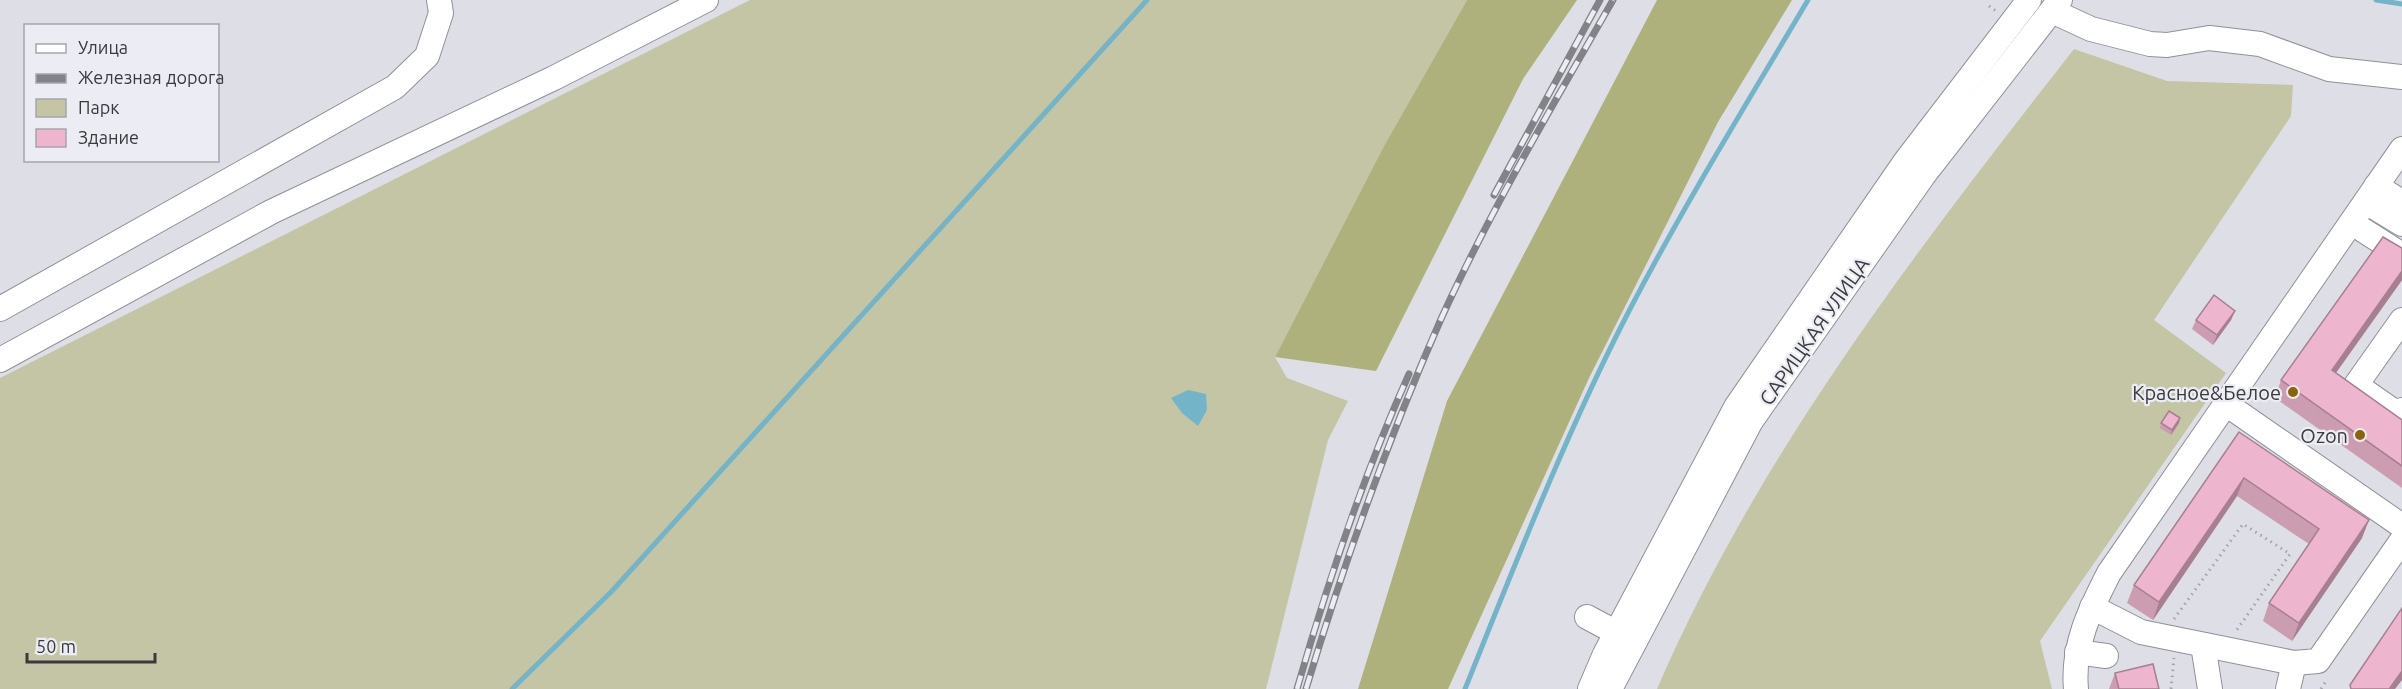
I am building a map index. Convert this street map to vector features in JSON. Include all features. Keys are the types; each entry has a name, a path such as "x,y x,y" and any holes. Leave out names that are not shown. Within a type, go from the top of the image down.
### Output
{"street":[{"path":"0,309 395,87 427,56 441,13 439,0"},
{"path":"0,360 271,212 554,78 706,0"},
{"name":"САРИЦКАЯ УЛИЦА","path":"1590,689 1736,407 1905,162 2029,0"},
{"path":"2056,5 2091,29 2150,44 2167,45 2209,38 2260,44 2329,69 2402,77"},
{"name":"САРИЦКАЯ УЛИЦА","path":"1610,689 1751,421 1923,176 2056,5"},
{"path":"2076,689 2074,671 2078,645 2092,607 2109,573 2402,150"},
{"path":"2371,194 2402,202"},
{"path":"2371,194 2402,224"},
{"path":"2352,223 2402,255"},
{"path":"2402,320 2356,385 2399,415 2402,410"},
{"path":"2226,404 2402,526"},
{"path":"2092,607 2141,632 2294,663 2318,661 2402,540"},
{"path":"1587,617 1617,633"},
{"path":"2078,645 2107,649"},
{"path":"2210,689 2213,647"},
{"path":"2288,689 2294,663"}],"path":[{"path":"2171,689 2168,638 2243,524 2290,554 2213,647"}],"green space":[{"path":"750,0 1467,0 1384,146 1275,357 1287,378 1348,401 1328,440 1266,689 0,689 0,378"},
{"path":"1467,0 1577,0 1523,79 1376,371 1275,357 1384,146"},
{"path":"1657,0 1792,0 1718,122 1589,378 1448,689 1358,689 1447,401"},
{"path":"2074,49 2167,81 2293,85 2291,116 2154,320 2226,373 2040,641 2052,689 1657,689 1698,602 1743,518 1792,436 1900,278"}],"water":[{"path":"1188,390 1206,394 1207,410 1198,426 1182,413 1171,398"}],"building":[{"path":"2383,237 2402,248 2402,271 2332,370 2402,420 2402,466 2281,380"},
{"path":"2214,295 2235,311 2217,335 2196,320"},
{"path":"2169,411 2180,418 2172,430 2161,423"},
{"path":"2239,432 2369,520 2299,623 2269,603 2319,529 2244,478 2159,602 2134,585"},
{"path":"2402,608 2402,671 2391,689 2351,689 2350,685"},
{"path":"2153,664 2159,689 2119,689 2115,673"}],"waterway":[{"path":"512,689 612,591 1147,0"},
{"path":"1465,689 1542,498 1606,357 1716,154 1808,0"},
{"path":"2376,0 2402,4"}],"railway":[{"path":"1494,195 1600,0"},
{"path":"1306,689 1368,502 1441,319 1502,197 1613,0"},
{"path":"1297,689 1347,529 1376,451 1409,374"}],"place":[{"name":"Красное&Белое","path":"2293,392"},
{"name":"Ozon","path":"2360,435"}]}
